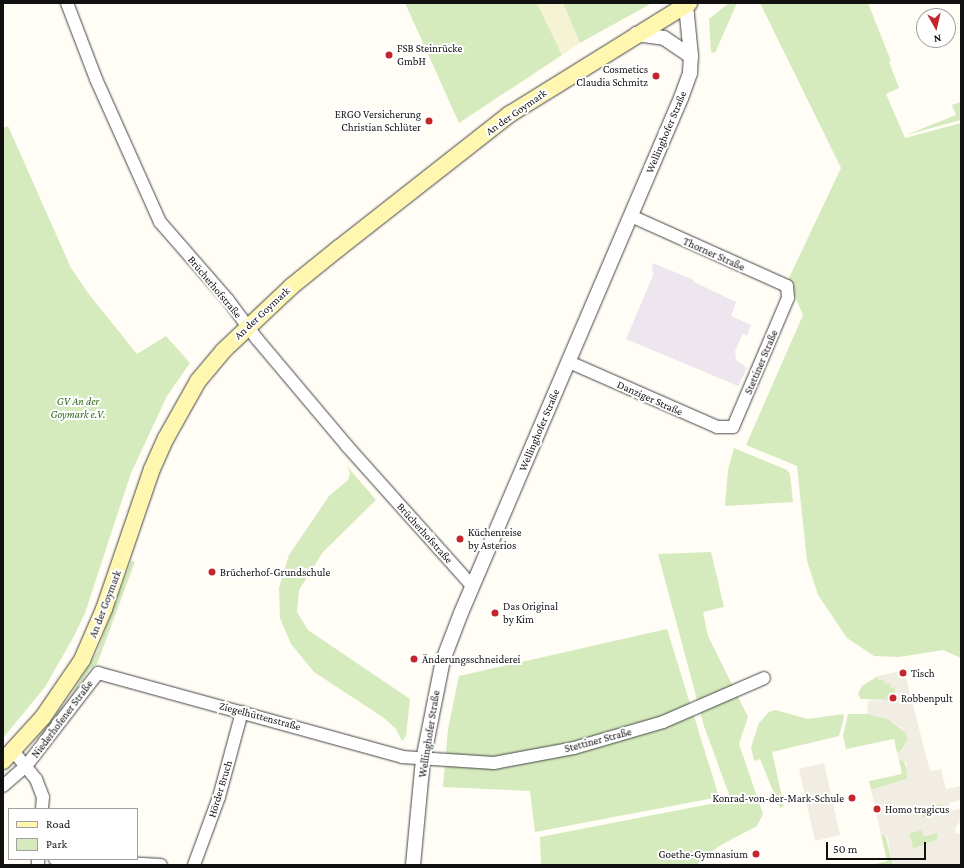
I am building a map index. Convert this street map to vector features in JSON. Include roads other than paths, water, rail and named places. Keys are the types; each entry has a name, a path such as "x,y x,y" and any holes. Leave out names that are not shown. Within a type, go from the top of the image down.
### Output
{"main road":[{"name":"An der Goymark","path":"8,757 43,717 82,660 104,609 152,469 166,438 198,382 248,326 339,248 510,114 636,34 687,4"}],"street":[{"name":"Brücherhofstraße","path":"68,3 96,79 160,222 347,446 472,586"},
{"name":"Wellinghofer Straße","path":"413,865 423,760 441,667 472,586 681,98 690,73 691,56 687,4"},
{"path":"636,34 664,38 691,56"},
{"name":"Thorner Straße","path":"631,216 787,286 788,298"},
{"name":"Stettiner Straße","path":"733,427 788,298"},
{"name":"Danziger Straße","path":"569,362 718,427 733,427"},
{"name":"Niederhofener Straße","path":"26,766 98,673"},
{"name":"Ziegelhüttenstraße","path":"98,673 402,757 423,760"},
{"name":"Stettiner Straße","path":"423,760 494,762 574,748 663,722 764,678"},
{"name":"Hörder Bruch","path":"194,865 220,796 242,712"},
{"name":"Niederhofener Straße","path":"8,757 26,766 36,779 43,797 42,808"},
{"path":"5,785 26,766"},
{"path":"73,860 161,865"}],"place":[{"name":"FSB Steinrücke GmbH","path":"389,55"},
{"name":"Cosmetics Claudia Schmitz","path":"656,76"},
{"name":"ERGO Versicherung Christian Schlüter","path":"429,121"},
{"name":"Küchenreise by Asterios","path":"460,539"},
{"name":"Brücherhof-Grundschule","path":"212,572"},
{"name":"Das Original by Kim","path":"495,613"},
{"name":"Änderungsschneiderei","path":"414,659"},
{"name":"Tisch","path":"903,673"},
{"name":"Robbenpult","path":"893,698"},
{"name":"Konrad-von-der-Mark-Schule","path":"852,798"},
{"name":"Homo tragicus","path":"877,809"},
{"name":"Goethe-Gymnasium","path":"756,854"}],"park label":[{"name":"GV An der Goymark e.V.","path":"78,408"}]}
